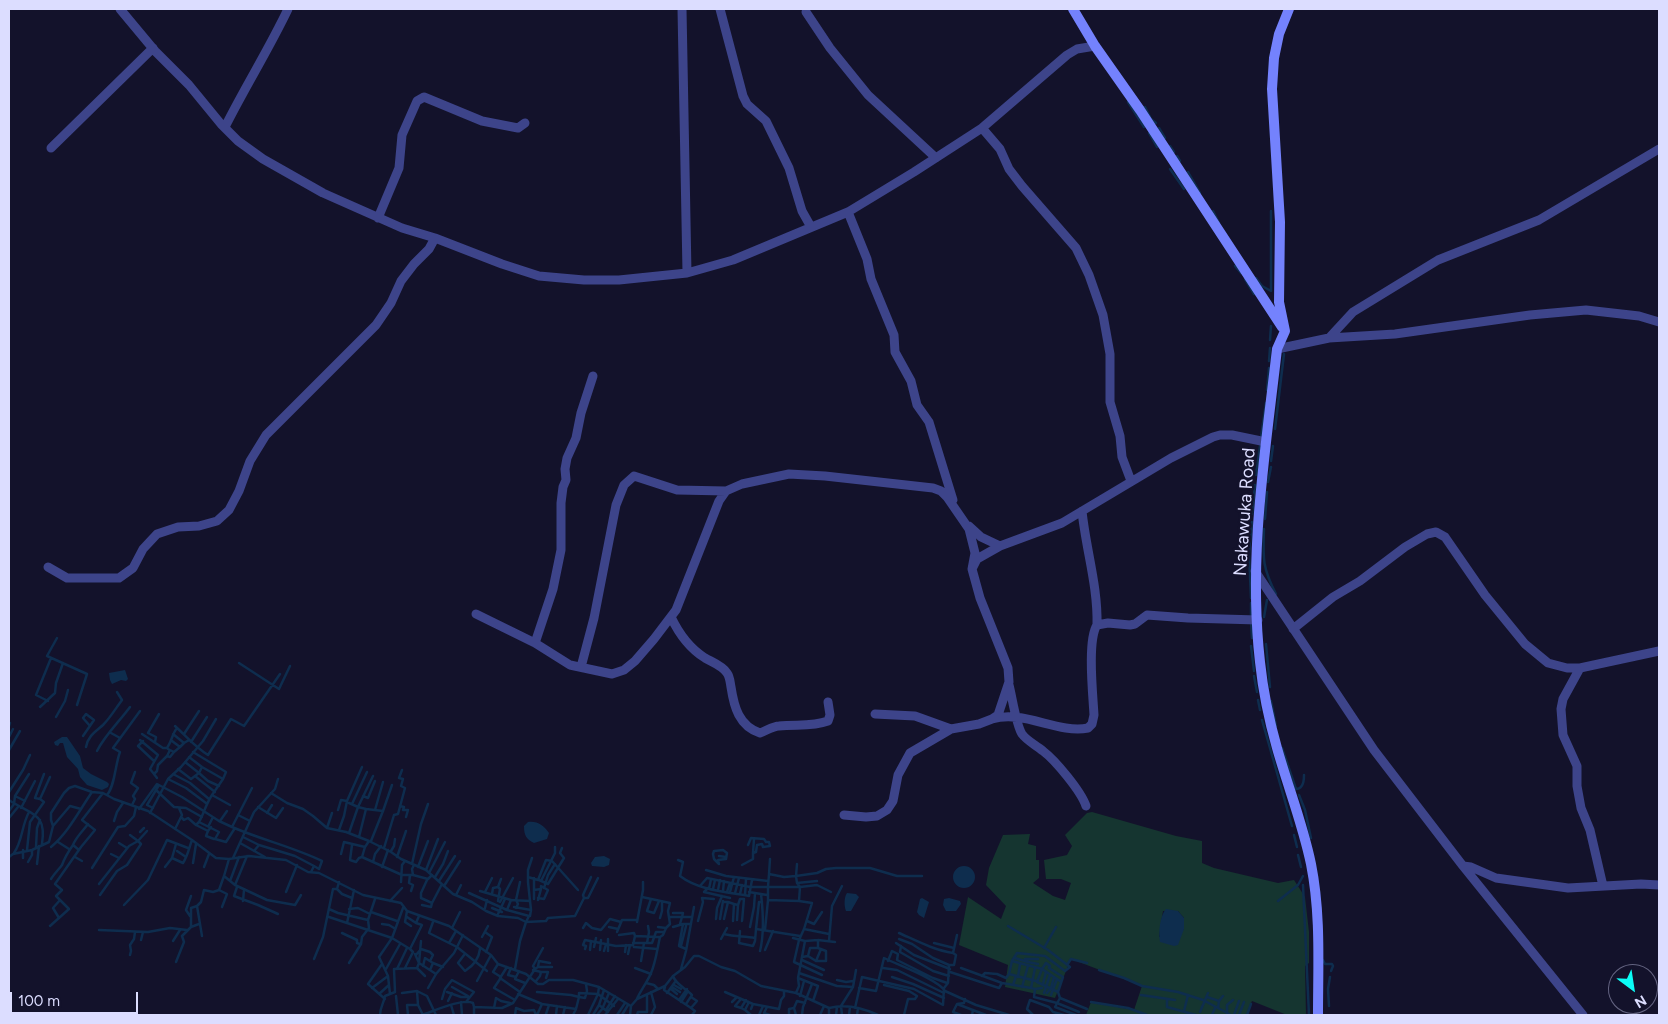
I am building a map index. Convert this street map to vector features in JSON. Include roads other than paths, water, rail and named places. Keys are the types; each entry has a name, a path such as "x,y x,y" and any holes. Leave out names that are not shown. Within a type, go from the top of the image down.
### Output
{"main road":[{"path":"1073,9 1095,46 1140,110 1285,331"},
{"path":"1285,331 1279,302 1280,222 1272,89 1274,58 1279,34 1289,9"},
{"name":"Nakawuka Road","path":"1285,331 1277,349 1258,519 1255,571 1260,662 1270,720 1311,864 1316,903 1318,1015"}],"street":[{"path":"120,9 153,48 189,85 224,127 238,141 264,160 323,193 402,228 539,276 584,280 620,280 687,273 733,260 848,212 982,128 1067,55 1077,49 1095,46"},
{"path":"224,127 248,82 274,41 288,9"},
{"path":"682,9 687,273"},
{"path":"720,9 743,96 747,104 766,121 789,168 802,211 811,227"},
{"path":"806,12 830,48 868,95 936,158"},
{"path":"51,148 153,48"},
{"path":"1077,49 1093,51 1108,65"},
{"path":"378,218 399,168 402,134 417,101 424,97 482,120 518,128 524,124"},
{"path":"982,128 1000,149 1009,169 1022,186 1076,248 1087,271 1103,315 1110,354 1110,402 1120,436 1122,457 1131,481"},
{"path":"1329,338 1353,312 1438,260 1539,220 1659,149"},
{"path":"848,212 867,259 871,280 894,335 895,352 911,381 917,405 929,422 950,495 964,522 981,537 1000,546"},
{"path":"48,567 68,578 120,578 133,568 143,549 157,534 178,527 199,526 216,520 229,510 250,461 266,435 376,325 391,303 401,281 430,248 434,238"},
{"path":"1277,349 1329,338 1395,334 1530,315 1586,310 1640,316 1659,322"},
{"path":"535,643 553,589 560,550 563,487 566,480 567,458 576,438 592,376"},
{"path":"972,570 977,559 1000,546 1062,523 1171,458 1220,435 1232,435 1266,442"},
{"path":"581,667 594,618 616,505 624,485 634,476 677,490 726,491 742,484 789,474 933,488 941,491 947,497 969,529 975,554 972,570 980,598 1008,668 1009,682 1021,732 1028,741 1044,752 1077,788 1086,806"},
{"path":"476,614 535,643 570,664 612,674 624,670 634,662 676,610 719,501 726,491"},
{"path":"875,714 915,716 951,729 965,728 1002,716 1070,728 1088,728 1092,724 1094,716 1092,649 1096,625 1095,583 1082,511"},
{"path":"1293,629 1333,597 1360,581 1405,547 1427,534 1436,532 1444,537 1486,595 1525,644 1548,663 1567,668 1580,668 1659,651"},
{"path":"1255,571 1374,750 1463,866 1583,1015"},
{"path":"1096,625 1108,623 1130,625 1135,624 1147,615 1258,620"},
{"path":"671,617 678,632 698,653 729,674 733,704 736,712 745,725 752,730 760,733 776,726 821,724 828,721 830,715 828,702"},
{"path":"658,634 666,630 678,632"},
{"path":"1580,668 1563,699 1561,709 1563,735 1577,766 1577,786 1581,808 1590,830 1603,886"},
{"path":"992,719 998,715 1009,682"},
{"path":"844,815 877,816 887,810 893,801 898,775 910,753 951,729"},
{"path":"1463,866 1496,878 1568,888 1659,885"}],"water":[{"path":"125,670 128,679 112,684 109,673"},
{"path":"62,737 67,737 80,756 83,768 107,782 109,784 108,787 102,790 87,785 80,777 78,769 67,757 63,743 60,743 58,746 55,745 54,742"},
{"path":"528,822 535,822 542,826 549,833 547,839 534,843 529,840 524,829"},
{"path":"604,856 610,859 609,865 604,867 592,866 591,863 595,857"},
{"path":"964,866 974,873 975,877 968,887 964,888 954,881 953,877 960,867"},
{"path":"847,893 856,894 859,897 851,911 846,911 845,909"},
{"path":"922,898 929,902 924,918 917,912 920,899"},
{"path":"949,898 960,901 961,904 956,911 946,911 943,905 944,899"},
{"path":"1166,909 1178,911 1184,918 1184,929 1178,945 1174,946 1160,942 1160,924"}],"waterway":[{"path":"1128,102 1144,127"},
{"path":"1145,107 1151,119 1156,123"},
{"path":"1159,128 1165,138"},
{"path":"1149,133 1157,147"},
{"path":"1170,146 1174,152"},
{"path":"1177,156 1180,161"},
{"path":"1170,169 1184,189"},
{"path":"1188,172 1200,193"},
{"path":"1213,211 1219,223"},
{"path":"1256,278 1262,286 1271,291 1271,211"},
{"path":"1235,266 1241,273"},
{"path":"1245,279 1254,294"},
{"path":"1270,340 1271,326"},
{"path":"1269,361 1270,348"},
{"path":"1275,429 1284,354"},
{"path":"1267,390 1269,368"},
{"path":"1261,437 1266,403"},
{"path":"1256,475 1260,446"},
{"path":"1271,461 1273,446"},
{"path":"1268,482 1271,467"},
{"path":"1252,514 1255,485"},
{"path":"1265,519 1267,492"},
{"path":"1251,598 1249,554 1252,522"},
{"path":"1264,529 1264,562 1268,577 1276,594"},
{"path":"1264,617 1267,600"},
{"path":"1251,603 1251,616"},
{"path":"1251,622 1252,638"},
{"path":"57,638 47,656 87,674 77,705"},
{"path":"1266,644 1270,687"},
{"path":"1251,646 1254,671"},
{"path":"48,701 36,695 51,658"},
{"path":"40,707 55,693 56,683 63,663"},
{"path":"239,663 279,689 290,666"},
{"path":"175,726 208,755 231,719 244,726 280,674"},
{"path":"1254,676 1257,692"},
{"path":"56,717 65,701 68,690"},
{"path":"86,747 90,737 106,722 122,700 117,692"},
{"path":"1258,700 1260,710"},
{"path":"1271,701 1276,726"},
{"path":"97,751 130,707"},
{"path":"107,795 112,786 120,752 113,748 140,711"},
{"path":"184,734 199,711"},
{"path":"83,736 94,720 86,714 83,718 90,726"},
{"path":"155,742 156,737 148,733 159,714"},
{"path":"191,742 207,717"},
{"path":"150,813 168,779 203,741 216,719"},
{"path":"1262,720 1292,826"},
{"path":"142,734 163,748 167,748 177,728"},
{"path":"9,737 13,729"},
{"path":"9,750 20,731"},
{"path":"111,733 120,738"},
{"path":"173,734 184,743 189,740"},
{"path":"140,740 158,755 150,769 154,774"},
{"path":"143,741 138,746 154,761"},
{"path":"172,741 180,747 184,743"},
{"path":"168,749 174,752 180,747"},
{"path":"1282,748 1296,789 1302,786 1304,775"},
{"path":"157,778 154,774 157,771 158,765 170,750"},
{"path":"167,756 170,757 174,752"},
{"path":"193,752 226,772 223,779"},
{"path":"9,792 30,755"},
{"path":"189,757 202,767 199,773 208,781 219,786"},
{"path":"185,762 199,773 191,779"},
{"path":"202,767 223,779 212,795"},
{"path":"339,830 347,801 362,767"},
{"path":"178,769 191,779"},
{"path":"384,848 394,815 398,814 405,788 401,786 403,779 399,778 402,770"},
{"path":"132,805 135,799 133,796 138,788 131,783 135,772"},
{"path":"352,804 367,772"},
{"path":"9,811 14,804 15,796 29,774"},
{"path":"40,799 35,798 44,774"},
{"path":"173,774 190,783 209,799"},
{"path":"195,776 215,792"},
{"path":"359,837 366,809 358,807 373,776"},
{"path":"27,850 30,822 44,802 40,799 50,777"},
{"path":"168,779 186,788 206,803"},
{"path":"233,858 254,812 275,789 278,779"},
{"path":"21,808 35,781"},
{"path":"363,796 368,798 375,781"},
{"path":"375,810 383,782"},
{"path":"139,809 157,784 232,827"},
{"path":"153,808 147,805 159,785"},
{"path":"383,811 392,785"},
{"path":"9,857 13,854 32,850 49,842 53,826 51,813 64,793 69,788 75,786 92,792 103,793 148,811 216,858 229,859 249,856 286,860 308,872 319,873 363,895 401,903 407,911 449,926 491,955 498,964 526,974 538,984 543,984 549,980 573,980 599,987 631,1006 637,999 665,986 694,956 699,956 721,967 735,971 761,986 796,993 829,1008 841,1006 854,1007 878,1015"},
{"path":"252,788 232,827 322,861 319,869 314,866"},
{"path":"156,790 174,807 186,808 202,817"},
{"path":"51,847 68,828 92,792"},
{"path":"50,926 69,909 56,896 62,890 55,884 95,830 82,820 103,793"},
{"path":"271,793 287,803 303,809 327,828 346,832 369,841 401,859 426,870 453,894 472,902 486,911 498,916 518,918 526,922 529,916 507,910 469,893"},
{"path":"230,805 212,795 199,822 219,832 215,839 226,842 235,828"},
{"path":"1299,795 1305,810 1311,838"},
{"path":"15,796 25,801"},
{"path":"9,800 40,820 43,834 42,844"},
{"path":"338,810 341,800 347,801"},
{"path":"114,821 123,803"},
{"path":"349,803 358,807 349,833"},
{"path":"412,864 421,824 428,804"},
{"path":"267,813 272,805"},
{"path":"53,826 70,806 81,809"},
{"path":"400,806 404,807 403,810 408,810 406,817"},
{"path":"9,818 18,807"},
{"path":"92,868 118,827 125,826 134,816 136,807"},
{"path":"258,807 276,818 283,808"},
{"path":"175,829 182,815 179,808"},
{"path":"366,809 383,811 371,841"},
{"path":"220,821 227,811"},
{"path":"14,853 29,812"},
{"path":"327,828 332,813"},
{"path":"238,815 250,821"},
{"path":"181,817 184,820 188,818 196,825 199,822"},
{"path":"209,825 213,817"},
{"path":"36,847 37,828 40,820"},
{"path":"79,850 73,845 88,824"},
{"path":"196,825 208,831 211,827"},
{"path":"140,832 144,828"},
{"path":"130,835 138,841 147,831"},
{"path":"208,831 206,836 214,839"},
{"path":"397,857 406,831"},
{"path":"1294,835 1297,847"},
{"path":"243,837 259,845 254,851"},
{"path":"742,865 753,859 753,853 756,852 757,845 762,844 763,847 770,846 769,842 766,842 764,839 751,838 748,845"},
{"path":"391,851 395,839"},
{"path":"426,870 438,839"},
{"path":"753,853 754,839"},
{"path":"124,905 148,880 167,840 188,848"},
{"path":"172,858 183,863 192,840"},
{"path":"99,884 129,846 138,841 141,844 127,865 117,871 100,895"},
{"path":"362,857 369,841"},
{"path":"418,867 428,841"},
{"path":"58,842 69,849"},
{"path":"341,854 344,842 365,847"},
{"path":"429,873 445,842"},
{"path":"119,843 127,848"},
{"path":"240,843 265,857"},
{"path":"165,867 172,858 176,844"},
{"path":"193,863 196,844"},
{"path":"51,879 62,865 73,845"},
{"path":"259,845 295,856 314,866 311,872"},
{"path":"352,845 350,860 356,862 362,857 402,875 413,875 428,879 432,875"},
{"path":"37,864 39,846"},
{"path":"373,862 375,854 381,846"},
{"path":"541,881 555,853 555,847"},
{"path":"539,880 548,884 564,858 560,853 562,848"},
{"path":"23,850 23,858"},
{"path":"28,862 32,855 32,850"},
{"path":"382,867 388,850"},
{"path":"723,850 727,853 726,859 718,860 719,864 714,859 713,854 714,851 723,850"},
{"path":"177,851 186,857"},
{"path":"435,877 448,851"},
{"path":"111,854 119,858"},
{"path":"204,867 209,854"},
{"path":"1298,855 1301,867"},
{"path":"247,856 235,885 267,900 295,905 301,895"},
{"path":"439,881 455,856"},
{"path":"719,856 726,857"},
{"path":"75,857 82,861"},
{"path":"230,881 239,857"},
{"path":"530,916 528,870 532,858"},
{"path":"229,859 224,876 235,885"},
{"path":"770,859 769,874 784,877 796,876 797,864"},
{"path":"528,877 538,880 546,860 552,861 578,890"},
{"path":"678,860 683,862 680,876 687,881 722,892 749,896 752,880"},
{"path":"401,882 402,865 405,861"},
{"path":"444,886 460,861"},
{"path":"544,888 548,875 555,864"},
{"path":"286,892 297,865"},
{"path":"413,875 412,869 414,865"},
{"path":"797,883 796,876 836,868 870,868 897,876 922,876"},
{"path":"706,870 726,876 768,881"},
{"path":"769,874 768,887 800,887 797,883 817,881"},
{"path":"410,875 409,883 413,885 411,891"},
{"path":"219,890 224,876"},
{"path":"1278,901 1298,885 1303,876"},
{"path":"584,898 583,895 591,877"},
{"path":"730,892 734,877"},
{"path":"485,892 492,878"},
{"path":"500,902 513,878"},
{"path":"534,878 534,899"},
{"path":"515,969 520,941 526,922 575,916 584,898 588,898 598,878"},
{"path":"700,886 707,878 750,887 768,887 768,900 799,901"},
{"path":"735,893 739,878"},
{"path":"498,901 500,889 498,887 501,879"},
{"path":"709,889 711,879"},
{"path":"745,895 746,879"},
{"path":"422,905 431,907 432,903 421,898 421,893 427,880"},
{"path":"713,889 715,880"},
{"path":"718,890 720,880"},
{"path":"723,891 724,881"},
{"path":"314,959 323,937 333,889 337,889 339,882"},
{"path":"516,908 520,882"},
{"path":"637,922 643,882"},
{"path":"727,892 730,883"},
{"path":"432,903 442,884"},
{"path":"456,895 461,885"},
{"path":"740,894 742,885"},
{"path":"822,975 794,962 799,940 812,903 799,901 800,887 817,885 831,892"},
{"path":"1303,885 1309,1015"},
{"path":"538,898 544,899 548,890 541,886 541,889"},
{"path":"829,941 832,906 842,886"},
{"path":"237,887 234,896 278,914"},
{"path":"492,894 493,888 498,887"},
{"path":"390,901 402,888"},
{"path":"708,888 704,892 730,898"},
{"path":"337,889 342,894 352,898"},
{"path":"534,890 541,889 538,900"},
{"path":"202,936 197,906 201,902 204,890 213,892 219,890 227,894 222,907"},
{"path":"243,901 244,890"},
{"path":"347,923 354,890"},
{"path":"480,891 511,900 530,901"},
{"path":"749,892 767,895"},
{"path":"750,927 755,893"},
{"path":"760,951 763,923 761,894"},
{"path":"190,916 186,910 191,896"},
{"path":"716,919 717,908 722,896"},
{"path":"637,999 653,969 660,937 670,924 668,911 670,903 642,897"},
{"path":"698,921 703,902 702,898 714,899"},
{"path":"349,963 361,944 362,937 369,928 368,920 375,899"},
{"path":"498,914 505,899"},
{"path":"651,899 647,911 654,913 659,901"},
{"path":"738,905 740,899 744,899 742,921"},
{"path":"59,918 53,908 60,900"},
{"path":"485,908 487,900"},
{"path":"507,910 511,900"},
{"path":"765,930 768,900"},
{"path":"720,919 723,901"},
{"path":"660,918 662,902"},
{"path":"724,902 728,902 724,919"},
{"path":"728,902 734,904 733,921"},
{"path":"756,929 759,902 762,902"},
{"path":"734,904 738,905 737,920"},
{"path":"191,927 191,908 197,906"},
{"path":"514,907 531,910"},
{"path":"681,969 694,907"},
{"path":"349,909 358,908 370,914"},
{"path":"392,938 403,908"},
{"path":"492,908 502,912"},
{"path":"329,909 368,920"},
{"path":"407,911 405,922 411,926"},
{"path":"371,912 397,921"},
{"path":"452,928 460,912"},
{"path":"807,921 814,924 822,912"},
{"path":"673,913 683,913 682,917"},
{"path":"388,976 379,957 392,938 410,949 422,925 416,923 419,916"},
{"path":"329,917 392,938"},
{"path":"407,917 416,923"},
{"path":"669,917 682,917"},
{"path":"680,924 682,917 692,917"},
{"path":"583,928 586,923 592,928 601,930 610,919 621,922"},
{"path":"617,932 622,920 637,920"},
{"path":"433,922 429,933 457,947 487,971"},
{"path":"176,962 184,942 182,936 191,927 199,924"},
{"path":"382,924 394,928"},
{"path":"683,924 679,946 686,949"},
{"path":"673,927 691,924"},
{"path":"482,937 488,926"},
{"path":"647,943 648,926"},
{"path":"681,946 686,926"},
{"path":"1008,926 1048,950 1070,967 1065,971 1045,956 1017,953 1012,961"},
{"path":"609,927 618,929"},
{"path":"658,927 666,928"},
{"path":"1044,948 1056,927"},
{"path":"99,930 148,932 170,928 187,930"},
{"path":"721,939 727,928"},
{"path":"740,931 739,943 753,946 756,929 800,936"},
{"path":"804,929 829,934"},
{"path":"173,941 180,930"},
{"path":"449,943 456,931"},
{"path":"765,950 773,931"},
{"path":"130,955 130,945 134,939 135,932"},
{"path":"141,940 143,932"},
{"path":"485,932 492,937 486,952"},
{"path":"633,943 652,943 656,932 664,932"},
{"path":"342,933 357,940 357,943 360,944"},
{"path":"619,935 634,933 635,936 660,937"},
{"path":"899,933 932,947 953,953"},
{"path":"724,934 755,938"},
{"path":"428,988 436,974 454,953 463,935"},
{"path":"855,1008 862,977 914,989 943,1005 944,988 948,983 949,965 954,965 956,955 953,953 957,935"},
{"path":"585,949 586,946 583,945 585,940 616,946 633,945 635,936"},
{"path":"594,947 596,938"},
{"path":"793,938 805,941 818,940 818,948 826,951 826,961 816,961 808,956 802,957"},
{"path":"608,939 608,951"},
{"path":"899,939 912,944 933,958 949,965"},
{"path":"600,950 601,940"},
{"path":"818,940 835,942"},
{"path":"421,941 419,963 436,974"},
{"path":"590,950 591,941"},
{"path":"798,978 805,941"},
{"path":"641,961 644,943"},
{"path":"896,943 914,955 950,969"},
{"path":"934,943 954,948"},
{"path":"386,969 400,944"},
{"path":"604,951 606,944"},
{"path":"625,952 626,945"},
{"path":"628,954 630,945"},
{"path":"901,946 900,952 933,971 949,976"},
{"path":"634,947 657,949"},
{"path":"397,969 407,948"},
{"path":"474,1015 474,1007 502,1008 513,1003 535,969 533,966 543,948"},
{"path":"808,956 810,948 818,948"},
{"path":"405,968 413,952 410,949"},
{"path":"416,955 421,949 430,952 433,955 430,961"},
{"path":"464,955 458,963 465,971 471,967 480,949"},
{"path":"816,961 821,949"},
{"path":"888,961 892,951 898,954 897,960 947,983"},
{"path":"415,954 419,963 417,968"},
{"path":"477,981 491,955"},
{"path":"423,966 425,958 433,963 430,970"},
{"path":"859,988 876,991 884,958 926,977 941,986 945,991 976,1005 1009,1015"},
{"path":"1015,958 1028,962 1025,959 1038,959"},
{"path":"1067,965 1071,959 1087,963"},
{"path":"802,960 824,970"},
{"path":"1323,960 1325,964 1332,964 1331,971"},
{"path":"535,969 538,967 539,961 550,963"},
{"path":"982,976 985,973 997,974 1006,978 1012,961 1042,969 1046,963 1050,966 1049,968 1063,977 1058,992"},
{"path":"1028,962 1038,964"},
{"path":"433,963 443,967"},
{"path":"382,964 368,984 385,999"},
{"path":"498,964 493,972 501,977"},
{"path":"1018,977 1020,964"},
{"path":"1022,987 1028,966"},
{"path":"507,967 500,978 520,992"},
{"path":"538,967 552,967"},
{"path":"380,1015 385,996 395,992 394,969 417,968 425,976"},
{"path":"511,968 508,975 516,977"},
{"path":"635,968 651,974"},
{"path":"883,968 897,970 944,993"},
{"path":"961,968 1002,983 1035,989 1034,997 1057,1003 1079,1012"},
{"path":"1031,988 1035,968"},
{"path":"1060,981 1042,969 1037,982 1058,992 1060,998"},
{"path":"533,970 541,972 536,981"},
{"path":"842,1015 841,1006 853,987 856,970"},
{"path":"1099,970 1142,986 1178,992 1203,1000 1231,1015"},
{"path":"519,971 515,979 525,983"},
{"path":"541,972 548,972 546,978"},
{"path":"950,972 999,988 1002,983"},
{"path":"1043,984 1046,972"},
{"path":"799,973 837,986 853,987"},
{"path":"1009,974 1036,981"},
{"path":"1044,993 1050,975"},
{"path":"372,988 388,976 390,994"},
{"path":"673,976 676,982 697,1001 691,1008 695,1011 692,1015"},
{"path":"1013,985 1016,976"},
{"path":"892,977 944,998"},
{"path":"1047,993 1051,988 1054,977"},
{"path":"1329,1006 1328,989 1330,977"},
{"path":"796,993 799,986 798,978 818,986 813,1001"},
{"path":"500,979 494,988 515,1000"},
{"path":"1051,995 1057,979"},
{"path":"442,999 445,989 452,980 474,992 466,1002"},
{"path":"837,980 853,981"},
{"path":"800,996 804,981"},
{"path":"667,993 675,982"},
{"path":"646,983 654,985 658,989"},
{"path":"537,1015 542,1004 576,1009 579,997 585,998 586,984"},
{"path":"802,1015 803,1007 812,984"},
{"path":"379,994 389,985"},
{"path":"674,985 681,989"},
{"path":"884,985 909,991 917,996 915,999 908,999 904,1015"},
{"path":"452,987 468,996"},
{"path":"588,1015 598,994 599,987"},
{"path":"665,987 664,990 691,1008"},
{"path":"672,987 680,992"},
{"path":"1035,989 1042,988"},
{"path":"671,989 677,994"},
{"path":"679,1000 687,989"},
{"path":"599,1005 604,990"},
{"path":"417,991 418,1005"},
{"path":"402,993 417,991 427,996 436,1015"},
{"path":"681,1002 688,991"},
{"path":"753,1004 779,1009 784,991"},
{"path":"447,992 461,997 469,997"},
{"path":"537,992 579,997 579,993 598,994 614,1006"},
{"path":"651,992 655,1007 651,1015"},
{"path":"725,992 753,1004 751,1009"},
{"path":"448,1001 452,993"},
{"path":"603,1007 609,993"},
{"path":"1200,1012 1208,993"},
{"path":"518,994 542,1004"},
{"path":"637,1015 638,1012 647,1012 647,995"},
{"path":"686,1004 692,995"},
{"path":"1141,995 1175,1000"},
{"path":"1184,1011 1188,995"},
{"path":"396,996 398,1015"},
{"path":"606,1010 615,996"},
{"path":"1218,1008 1219,1001 1223,996"},
{"path":"732,1002 737,997"},
{"path":"1207,997 1219,1001"},
{"path":"494,1008 496,998 510,1003"},
{"path":"1076,1015 1055,1007 1060,998 1087,1009"},
{"path":"605,1015 618,999"},
{"path":"741,999 735,1006 741,1008 746,1000"},
{"path":"961,1015 953,1012 957,1004 964,1003 965,999"},
{"path":"1167,999 1167,1007 1196,1015"},
{"path":"1033,1015 1027,1009 1030,1000 1049,1007 1053,1012 1064,1015"},
{"path":"1227,1013 1227,1005 1233,1000"},
{"path":"789,1015 789,1009 794,1008 797,1001 805,1003"},
{"path":"1234,1015 1239,1001"},
{"path":"461,1002 462,1015"},
{"path":"422,1015 462,1002 473,1003 474,1007"},
{"path":"741,1008 745,1010 749,1002"},
{"path":"1091,1002 1128,1008 1147,1015"},
{"path":"1239,1015 1244,1002"},
{"path":"617,1015 625,1003"},
{"path":"957,1004 986,1015"},
{"path":"1247,1015 1251,1004"},
{"path":"408,1015 407,1005 418,1005 423,1015"},
{"path":"451,1005 454,1015"},
{"path":"546,1014 549,1005"},
{"path":"593,1015 599,1005 608,1012"},
{"path":"622,1015 628,1005"},
{"path":"556,1015 557,1006"},
{"path":"630,1015 631,1006"},
{"path":"759,1015 763,1006"},
{"path":"820,1015 824,1006"},
{"path":"563,1015 565,1007"},
{"path":"767,1007 764,1013 770,1015"},
{"path":"836,1015 837,1007"},
{"path":"849,1015 850,1007"},
{"path":"515,1015 516,1008 524,1011 534,1010 536,1015"},
{"path":"597,1015 603,1008"},
{"path":"794,1008 796,1015"},
{"path":"829,1008 829,1015"},
{"path":"857,1015 858,1008"},
{"path":"1212,1015 1215,1008"},
{"path":"573,1015 576,1009"},
{"path":"745,1010 751,1015"},
{"path":"972,1015 973,1010"}]}
